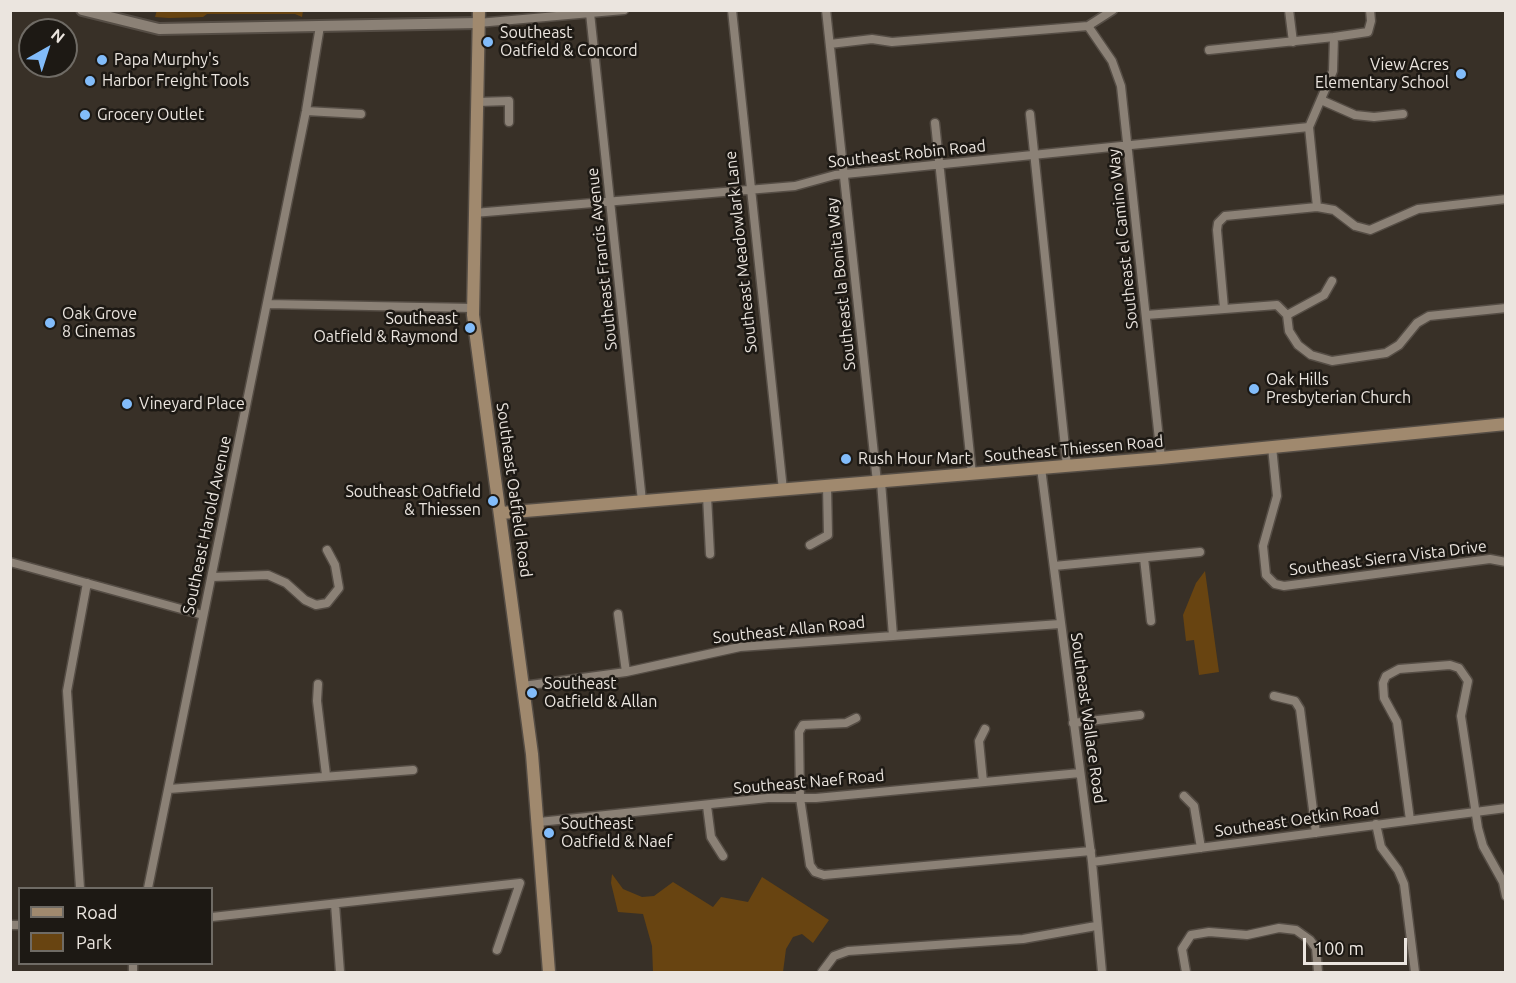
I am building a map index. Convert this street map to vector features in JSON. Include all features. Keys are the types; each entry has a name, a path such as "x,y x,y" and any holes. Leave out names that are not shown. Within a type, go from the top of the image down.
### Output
{"main road":[{"name":"Southeast Oatfield Road","path":"478,17 473,308 539,822 549,972"},
{"name":"Southeast Thiessen Road","path":"501,513 1161,458 1506,424"}],"street":[{"path":"82,10 159,29 320,26 478,17 590,14 624,10"},
{"name":"Southeast Meadowlark Lane","path":"732,10 783,490"},
{"name":"Southeast la Bonita Way","path":"826,10 879,482 893,636"},
{"path":"830,44 872,39 892,42 1088,26 1113,10"},
{"path":"1289,10 1293,42"},
{"path":"1209,50 1334,38 1368,32 1371,21 1370,10"},
{"name":"Southeast Francis Avenue","path":"590,14 642,501"},
{"name":"Southeast Harold Avenue","path":"148,887 306,111 320,26"},
{"name":"Southeast el Camino Way","path":"1088,26 1105,48 1118,74 1128,146 1161,458"},
{"path":"1317,207 1309,127 1335,64 1334,38"},
{"path":"1321,100 1364,116 1403,114"},
{"path":"477,102 509,101 510,122"},
{"path":"306,111 361,114"},
{"path":"1030,114 1067,466"},
{"path":"935,123 972,474"},
{"name":"Southeast Robin Road","path":"474,213 795,186 844,174 1309,127"},
{"path":"1224,308 1217,230 1221,218 1231,215 1317,207 1334,210 1355,226 1370,230 1418,209 1506,199"},
{"path":"1287,315 1324,295 1332,281"},
{"path":"267,304 473,308"},
{"path":"1146,315 1277,304 1287,315 1288,331 1298,345 1311,355 1332,361 1386,353 1399,345 1417,323 1429,316 1506,308"},
{"name":"Southeast Sierra Vista Drive","path":"1272,447 1277,496 1263,546 1266,575 1275,584 1284,586 1490,559 1506,562"},
{"name":"Southeast Wallace Road","path":"1041,468 1091,851 1096,926 1102,972"},
{"path":"810,545 828,535 826,486"},
{"path":"707,496 710,554"},
{"path":"212,577 268,575 286,583 305,600 316,605 327,603 339,588 336,565 327,550"},
{"path":"1054,566 1200,552"},
{"path":"1144,558 1151,621"},
{"path":"10,562 203,615"},
{"path":"80,887 67,691 87,583"},
{"path":"618,614 626,672"},
{"name":"Southeast Allan Road","path":"523,686 626,672 729,649 1060,624"},
{"path":"1410,820 1397,722 1382,690 1386,676 1399,669 1450,665 1459,668 1466,675 1467,691 1461,716 1475,812 1480,838 1503,882 1506,896"},
{"path":"318,684 317,701 326,776"},
{"path":"1274,696 1295,701 1300,709 1316,833"},
{"path":"1073,723 1140,715"},
{"path":"856,718 846,723 803,725 799,732 800,798 810,865 815,872 824,875 1091,851"},
{"path":"983,782 980,741 984,729"},
{"path":"169,789 413,770"},
{"name":"Southeast Naef Road","path":"539,822 768,798 800,798 1080,773"},
{"path":"1184,796 1194,806 1201,848"},
{"path":"707,806 711,837 723,856"},
{"name":"Southeast Oetkin Road","path":"1092,862 1506,808"},
{"path":"1376,824 1381,847 1398,870 1404,884 1415,972"},
{"path":"213,917 520,883 497,950"},
{"path":"335,904 340,972"},
{"path":"822,972 828,960 848,951 1023,939 1096,926"},
{"path":"1186,972 1182,949 1191,935 1209,932 1247,935 1279,928 1296,930 1311,940 1316,948 1318,972"}],"green space":[{"path":"157,10 303,11 302,17 295,14 207,14 203,17 169,18 155,17"},
{"path":"1205,571 1219,672 1199,675 1194,640 1186,641 1183,615 1196,583"},
{"path":"612,874 623,889 642,897 654,896 673,882 713,907 721,897 748,902 762,877 829,920 813,943 802,934 793,937 786,949 783,972 653,972 652,946 643,914 618,912 611,883"}],"place":[{"name":"Southeast Oatfield & Concord","path":"488,42"},
{"name":"Papa Murphy's","path":"102,60"},
{"name":"View Acres Elementary School","path":"1461,74"},
{"name":"Harbor Freight Tools","path":"90,81"},
{"name":"Grocery Outlet","path":"85,115"},
{"name":"Oak Grove 8 Cinemas","path":"50,323"},
{"name":"Southeast Oatfield & Raymond","path":"470,328"},
{"name":"Oak Hills Presbyterian Church","path":"1254,389"},
{"name":"Vineyard Place","path":"127,404"},
{"name":"Rush Hour Mart","path":"846,459"},
{"name":"Southeast Oatfield & Thiessen","path":"493,501"},
{"name":"Southeast Oatfield & Allan","path":"532,693"},
{"name":"Southeast Oatfield & Naef","path":"549,833"}]}
